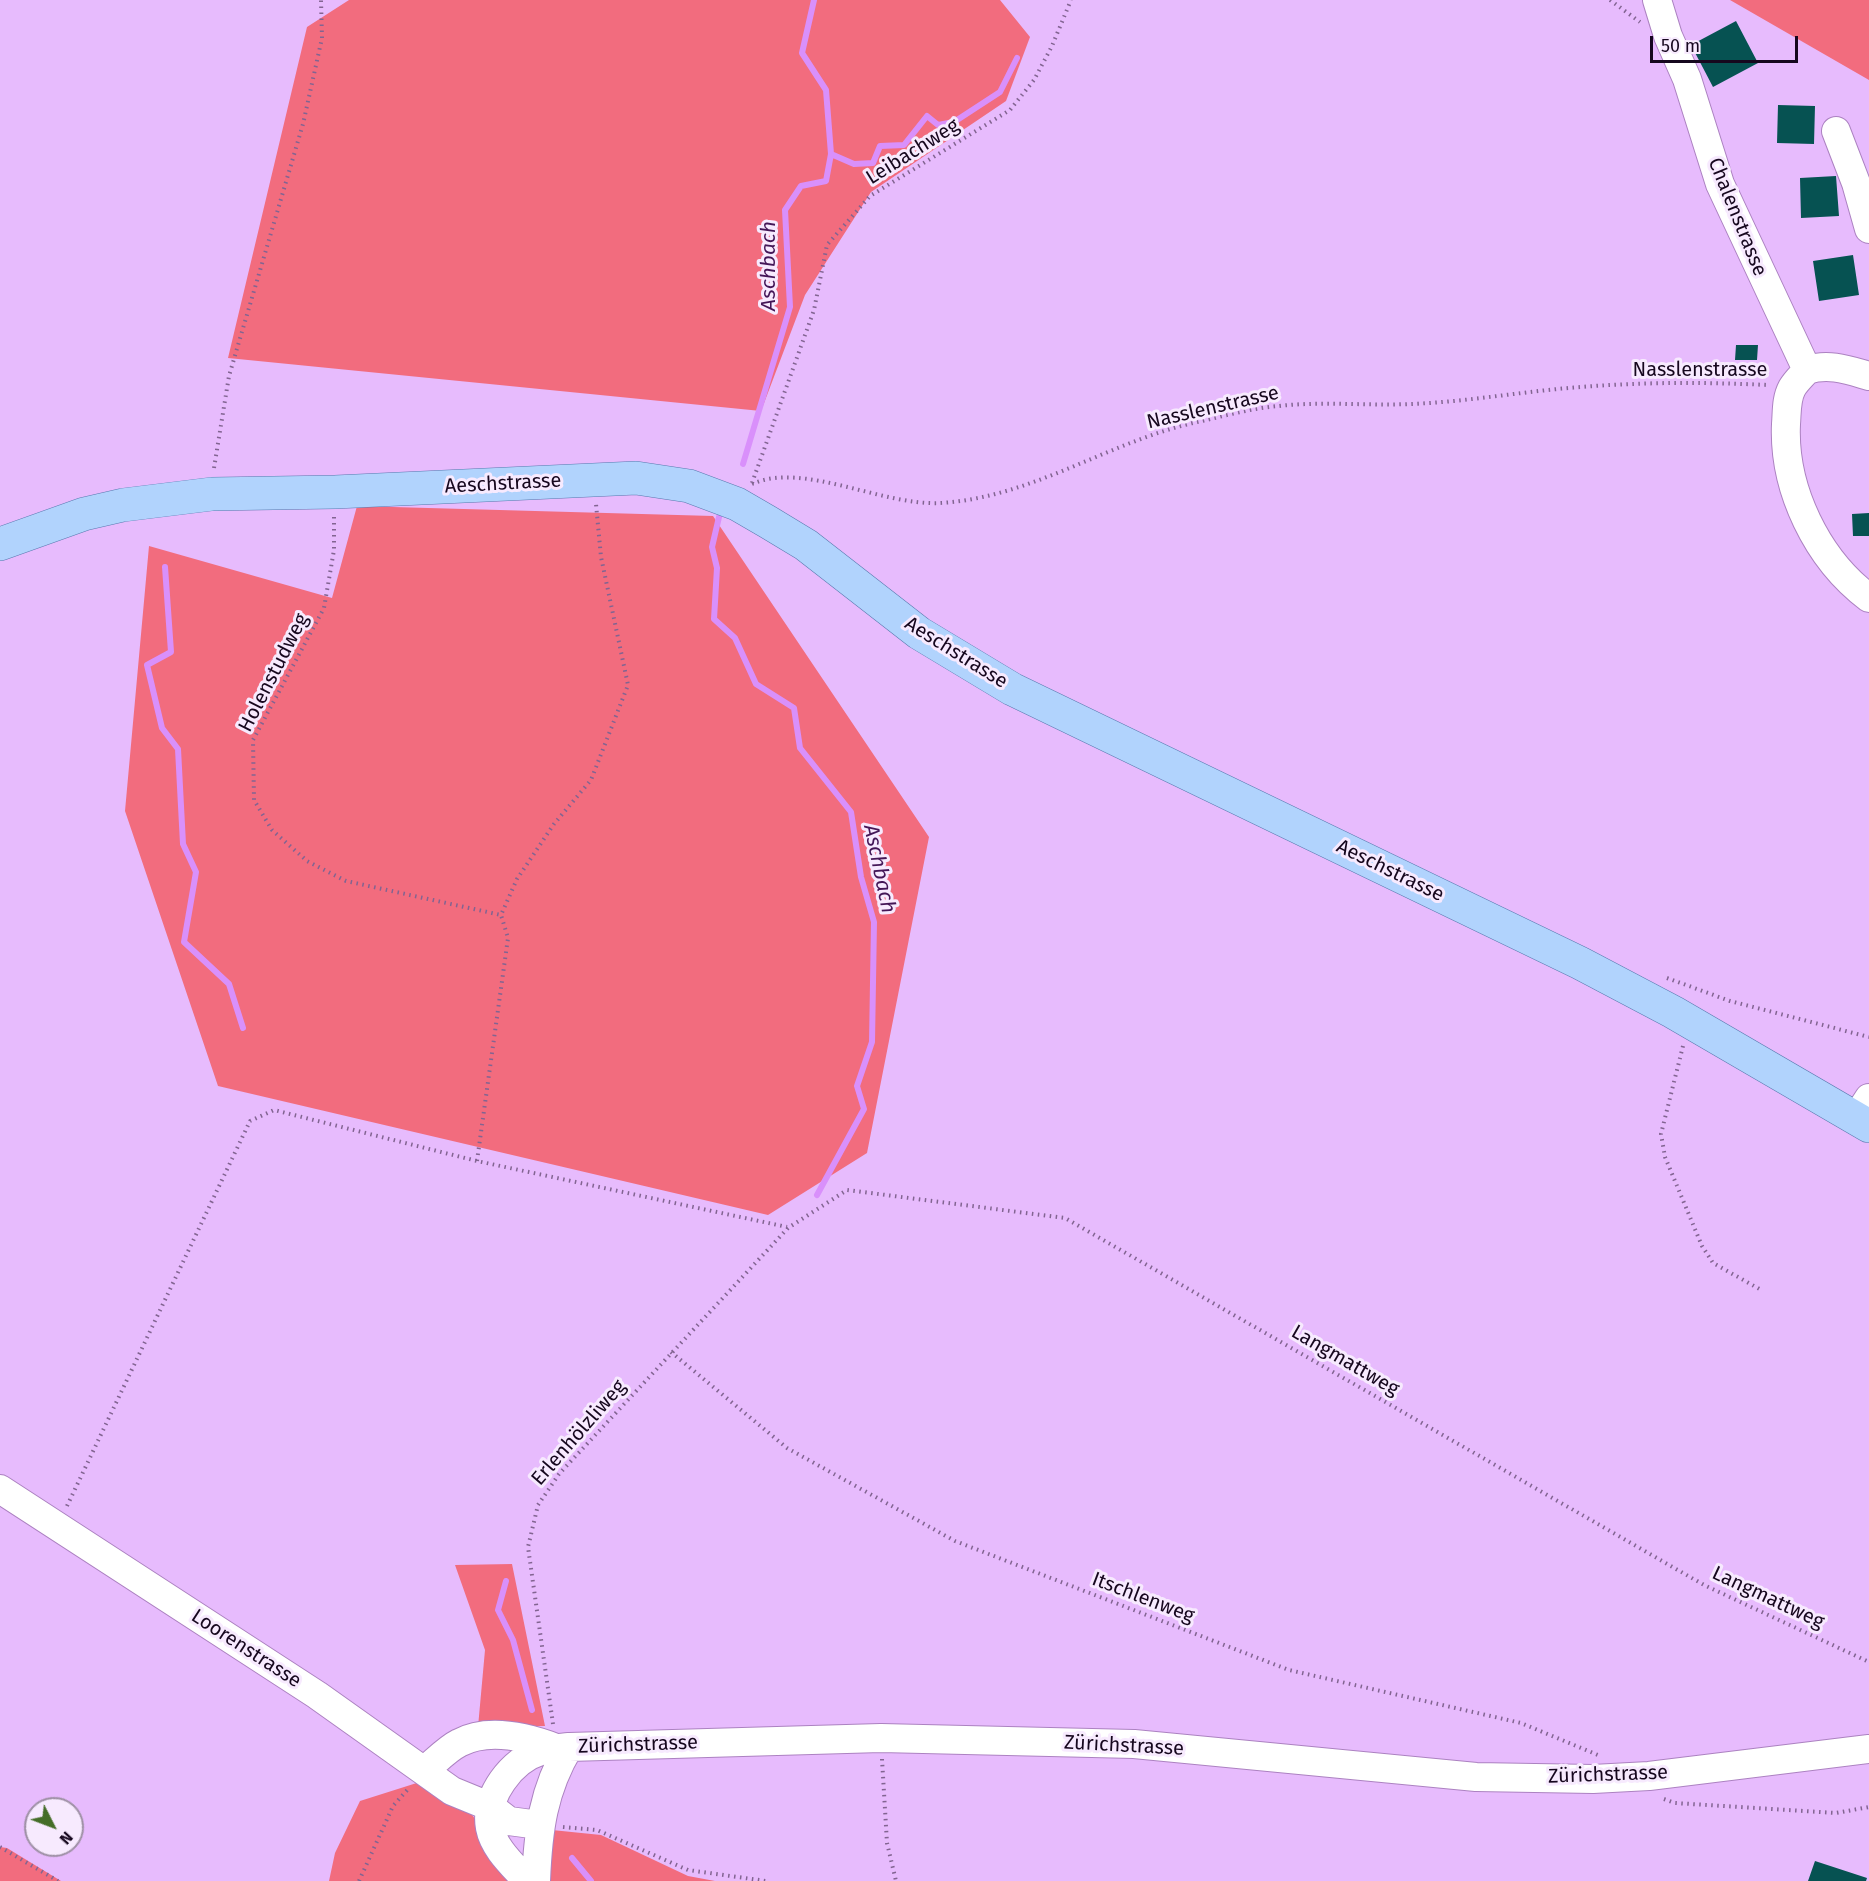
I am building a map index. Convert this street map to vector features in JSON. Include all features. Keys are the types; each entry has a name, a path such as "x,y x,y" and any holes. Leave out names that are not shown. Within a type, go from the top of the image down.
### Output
{"main road":[{"name":"Aeschstrasse","path":"0,544 84,514 123,505 212,494 334,492 636,478 689,486 748,489 806,545 919,633 984,673 1580,963 1865,1114"}],"street":[{"name":"Chalenstrasse","path":"1657,0 1668,36 1687,79 1720,184 1800,378"},
{"path":"1836,131 1856,183 1869,229"},
{"path":"1869,376 1834,367 1819,366 1800,378 1788,399 1786,435 1790,472 1808,526 1850,584 1869,598"},
{"name":"Loorenstrasse","path":"0,1489 317,1695 452,1791 491,1807 509,1821 539,1825"},
{"path":"425,1770 460,1743 492,1735 529,1738 562,1748 539,1825 536,1881"},
{"name":"Zürichstrasse","path":"491,1807 502,1781 517,1765 541,1751 562,1748 881,1738 1134,1744 1476,1777 1593,1779 1649,1776 1869,1749"},
{"path":"491,1807 490,1827 501,1851 527,1881"}],"path":[{"path":"213,473 229,376 303,124 322,38 321,0"},
{"name":"Leibachweg","path":"748,489 814,310 827,245 870,196 1010,110 1035,80 1071,0"},
{"name":"Nasslenstrasse","path":"748,489 771,477 791,476 895,499 939,503 983,496 1042,480 1145,438 1189,424 1278,406 1410,404 1580,387 1800,378"},
{"path":"477,1161 508,938 501,915 517,879 554,824 591,780 628,685 601,557 593,479"},
{"name":"Holenstudweg","path":"334,492 334,550 324,608 253,740 254,800 272,830 307,861 346,881 501,915"},
{"path":"1657,973 1730,1001 1869,1037"},
{"path":"1692,1023 1680,1052 1661,1134 1665,1157 1702,1246 1713,1263 1763,1291"},
{"path":"57,1526 250,1121 274,1110 477,1161 788,1228"},
{"name":"Langmattweg","path":"788,1228 847,1190 1065,1218 1704,1585 1869,1662"},
{"name":"Erlenhölzliweg","path":"562,1748 528,1547 538,1505 559,1474 788,1228"},
{"name":"Itschlenweg","path":"671,1352 787,1448 955,1541 1289,1670 1521,1723 1606,1758"},
{"path":"881,1738 887,1843 896,1881"},
{"path":"359,1881 393,1806 425,1770"},
{"path":"1655,1797 1675,1803 1836,1813 1869,1807"},
{"path":"539,1825 597,1830 688,1870 766,1881"},
{"path":"0,1847 58,1881"}],"shaded area":[{"path":"349,0 1000,0 1030,37 1006,101 871,192 805,295 761,411 228,358 307,27"},
{"path":"1730,0 1869,0 1869,80"},
{"path":"357,506 713,516 929,837 867,1153 768,1215 218,1086 125,811 149,546 332,598"},
{"path":"512,1564 545,1726 478,1727 485,1650 455,1565"},
{"path":"423,1781 463,1803 522,1881 329,1881 335,1853 360,1801"},
{"path":"552,1830 601,1835 688,1876 715,1881 531,1881"},
{"path":"0,1847 7,1848 61,1881 0,1881"}],"building":[{"path":"1736,21 1758,63 1713,87 1691,45"},
{"path":"1778,105 1815,106 1814,144 1777,143"},
{"path":"1836,176 1839,216 1801,218 1800,178"},
{"path":"1853,255 1859,295 1819,301 1813,261"},
{"path":"1736,345 1758,345 1757,360 1735,360"},
{"path":"1869,513 1869,536 1853,536 1852,514"},
{"path":"1815,1861 1867,1878 1866,1881 1808,1881"}],"waterway":[{"name":"Aschbach","path":"743,464 790,307 785,210 801,186 826,181 831,154 826,90 802,53 814,0"},
{"name":"Aschbach","path":"831,154 854,164 873,163 880,146 904,145 927,116 938,125 954,122 1000,92 1017,58"},
{"name":"Aschbach","path":"719,517 712,547 717,568 714,619 735,638 756,684 794,708 800,748 851,812 861,877 874,922 872,1042 857,1086 864,1109 817,1195"},
{"path":"165,567 171,652 147,665 162,728 178,749 183,844 196,872 184,942 229,984 243,1028"},
{"name":"Aschbach","path":"506,1581 498,1610 513,1640 532,1710"},
{"name":"Aschbach","path":"572,1858 591,1881"}]}
